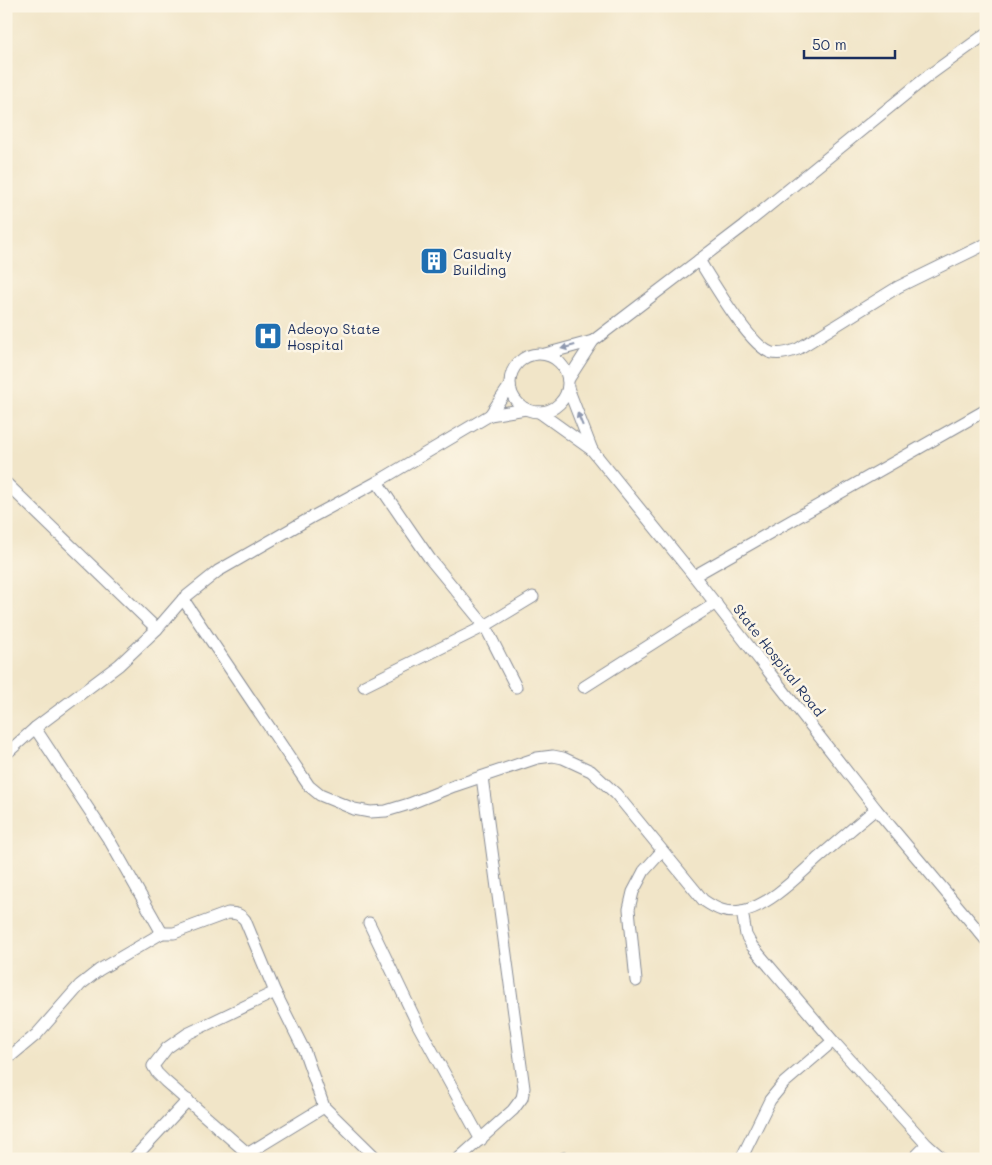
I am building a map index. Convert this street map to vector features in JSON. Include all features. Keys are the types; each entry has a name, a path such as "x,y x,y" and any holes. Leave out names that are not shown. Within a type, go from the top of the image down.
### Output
{"street":[{"path":"490,415 510,385 513,370 523,359 593,341 699,260 928,76 986,34"},
{"path":"699,260 736,317 758,345 772,353 785,353 798,349 898,287 986,244"},
{"path":"6,754 35,728 119,665 157,629 183,599 218,571 377,482 490,415 526,409 539,412 547,411 561,403 568,384 593,341"},
{"path":"545,354 563,366 568,384"},
{"name":"State Hospital Road","path":"568,384 592,450 716,603 876,809 986,940"},
{"path":"510,385 515,399 526,409"},
{"path":"694,576 986,410"},
{"path":"539,412 592,450"},
{"path":"377,482 430,558 486,626 516,687"},
{"path":"6,483 157,629"},
{"path":"364,686 486,626 533,596"},
{"path":"183,599 309,786 320,795 354,810 386,811 482,776 537,758 553,756 577,763 591,771 616,794 703,900 716,910 729,912 742,911 753,907 786,886 876,809"},
{"path":"584,687 716,603"},
{"path":"35,728 111,843 162,933"},
{"path":"458,1159 513,1110 522,1098 524,1088 482,776"},
{"path":"636,982 629,909 633,892 644,871 662,851"},
{"path":"742,911 746,935 752,946 833,1041 927,1145 942,1159"},
{"path":"6,1060 37,1034 80,985 99,970 162,933 174,933 228,913 240,915 245,920 275,992 304,1050 324,1108 377,1159"},
{"path":"369,923 418,1025 480,1140"},
{"path":"275,992 187,1034 160,1055 153,1066 157,1073 250,1156 324,1108"},
{"path":"741,1159 770,1100 784,1082 833,1041"},
{"path":"132,1159 188,1100"},
{"path":"914,1159 927,1145"}],"place":[{"name":"Casualty Building","path":"434,261"},
{"name":"Adeoyo State Hospital","path":"268,336"}]}
